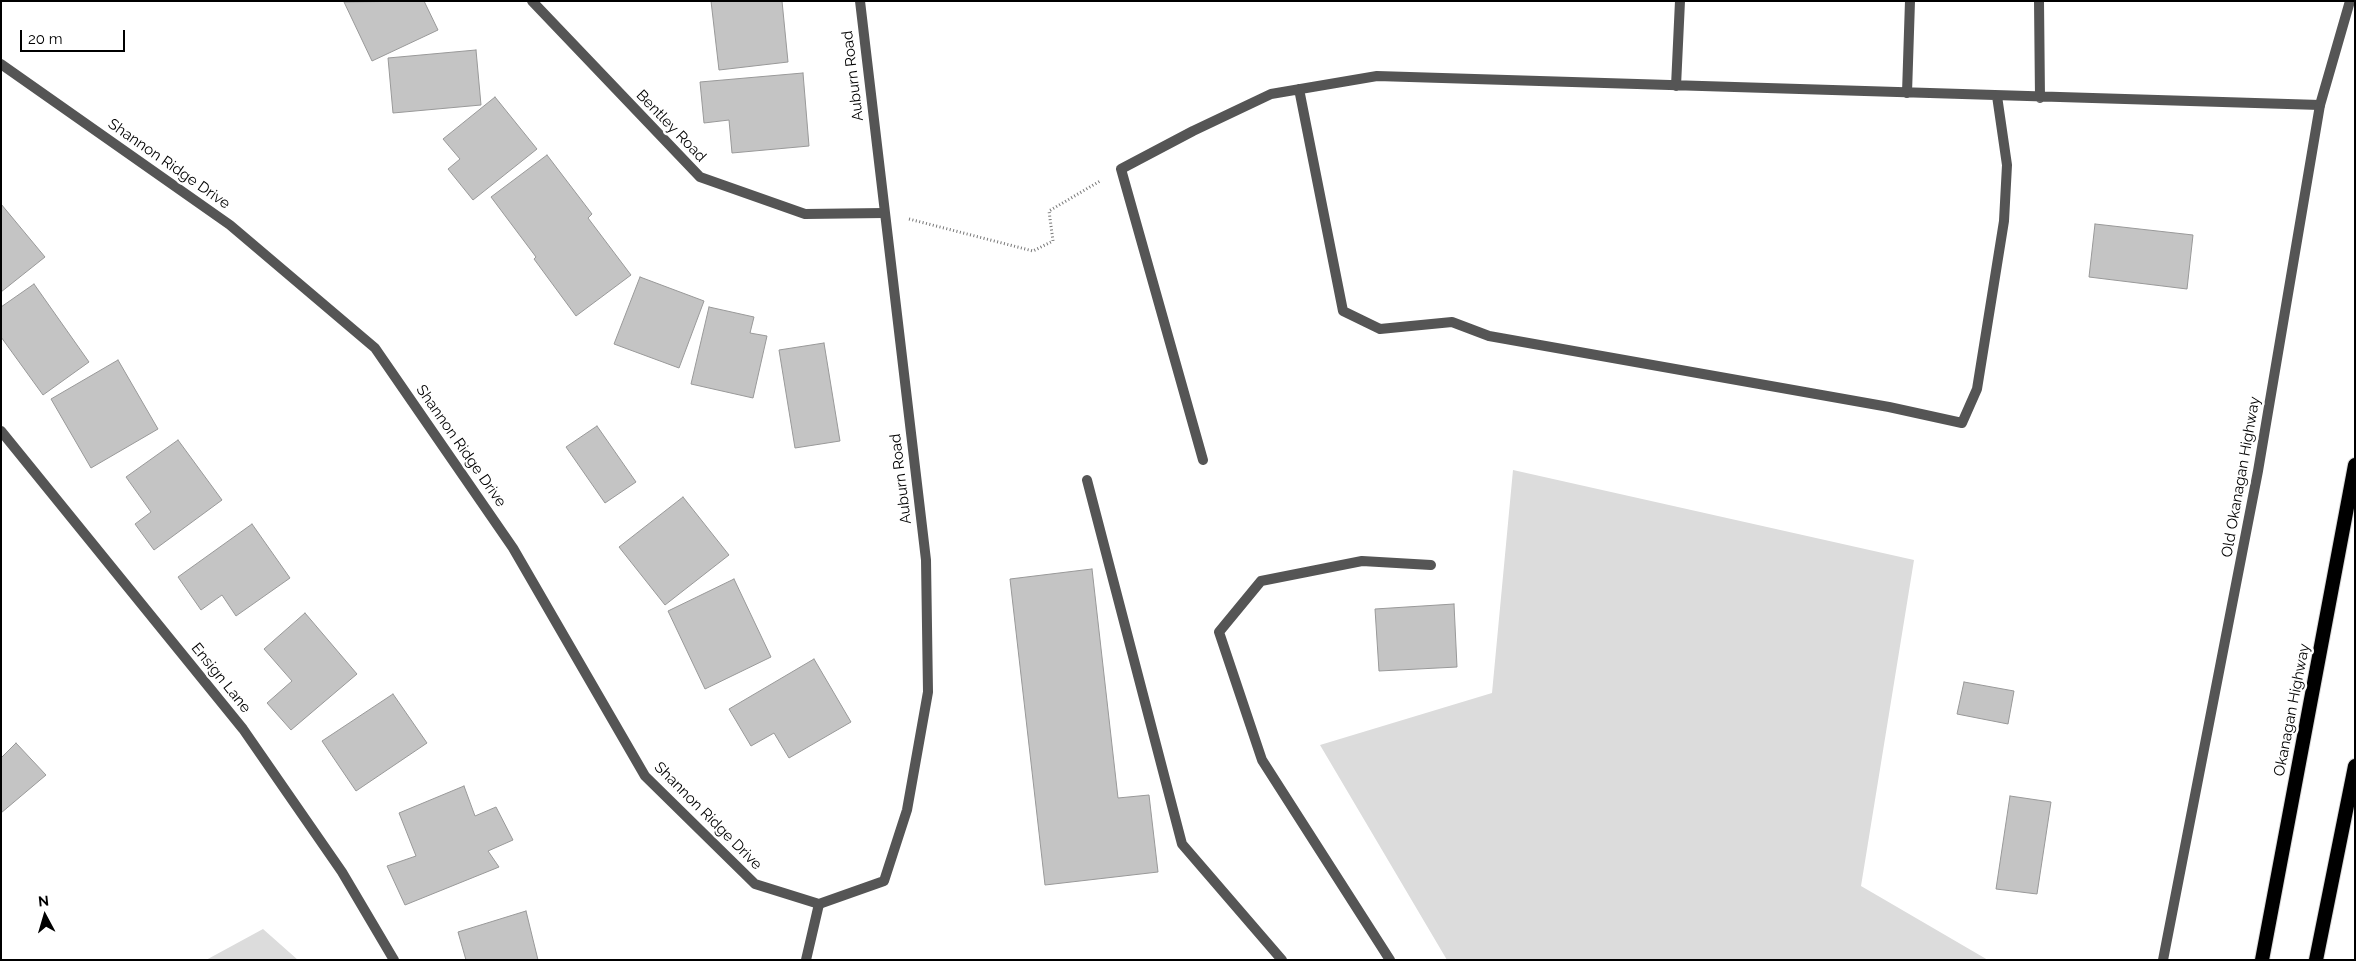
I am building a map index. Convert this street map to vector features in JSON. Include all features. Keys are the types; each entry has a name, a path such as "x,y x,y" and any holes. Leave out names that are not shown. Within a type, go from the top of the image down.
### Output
{"highway":[{"name":"Okanagan Highway","path":"2262,960 2355,465"},
{"path":"2316,960 2355,766"}],"street":[{"name":"Bentley Road","path":"532,1 700,177 805,214 884,213"},
{"name":"Auburn Road","path":"820,904 884,881 907,810 928,692 926,560 860,1"},
{"path":"1676,86 1680,1"},
{"path":"1907,93 1910,1"},
{"path":"2040,1 2040,98"},
{"name":"Old Okanagan Highway","path":"2163,960 2258,471 2320,105 2350,1"},
{"name":"Shannon Ridge Drive","path":"1,64 230,225 375,348 513,548 645,776 755,884 820,904"},
{"path":"1203,460 1121,169 1193,131 1271,94 1377,76 2040,98 2320,105"},
{"path":"1299,89 1343,311 1380,329 1452,322 1489,336 1889,407 1962,423 1977,389 2004,221 2007,165 1997,96"},
{"name":"Ensign Lane","path":"1,431 243,729 342,872 394,960"},
{"path":"1087,480 1182,844 1282,960"},
{"path":"1390,960 1262,760 1219,632 1261,581 1362,561 1431,565"},
{"path":"806,960 820,904"}],"path":[{"path":"884,213 1033,251 1053,242 1049,211 1121,169"}],"shaded area":[{"path":"1513,470 1914,560 1861,886 1988,960 1447,960 1320,745 1492,693"},
{"path":"263,929 298,960 206,960"}],"building":[{"path":"424,1 438,30 372,61 344,2"},
{"path":"711,1 782,1 788,62 719,70"},
{"path":"476,50 481,105 393,113 388,58"},
{"path":"803,73 809,146 732,153 729,120 704,123 700,82"},
{"path":"495,97 537,149 473,200 448,169 460,159 443,139"},
{"path":"547,155 592,214 588,218 631,275 576,316 534,259 536,257 491,197"},
{"path":"1,204 45,257 1,292"},
{"path":"2095,224 2193,235 2187,289 2089,277"},
{"path":"640,277 704,301 679,368 614,344"},
{"path":"34,284 89,362 43,395 1,337 1,307"},
{"path":"709,307 754,317 750,333 767,336 753,398 691,384"},
{"path":"824,343 840,441 795,448 779,350"},
{"path":"118,360 158,429 91,468 51,399"},
{"path":"597,426 636,482 605,503 566,447"},
{"path":"178,440 222,500 154,550 135,524 151,512 126,477"},
{"path":"683,497 729,555 665,605 619,547"},
{"path":"252,524 290,578 236,616 222,595 201,610 178,577"},
{"path":"1092,569 1118,798 1149,795 1158,872 1045,885 1010,579"},
{"path":"734,579 771,657 705,689 668,611"},
{"path":"1454,604 1457,667 1379,671 1375,609"},
{"path":"305,613 357,674 291,730 267,703 292,681 264,649"},
{"path":"814,659 851,722 789,758 774,733 751,746 729,709"},
{"path":"1964,682 2014,691 2008,724 1957,714"},
{"path":"393,694 427,743 356,791 322,741"},
{"path":"16,743 46,775 1,813 1,755 2,757"},
{"path":"464,786 475,816 496,807 513,840 488,851 499,867 405,905 387,866 416,856 399,813"},
{"path":"2010,796 2051,802 2037,894 1996,889"},
{"path":"526,911 538,960 466,960 458,932"}]}
